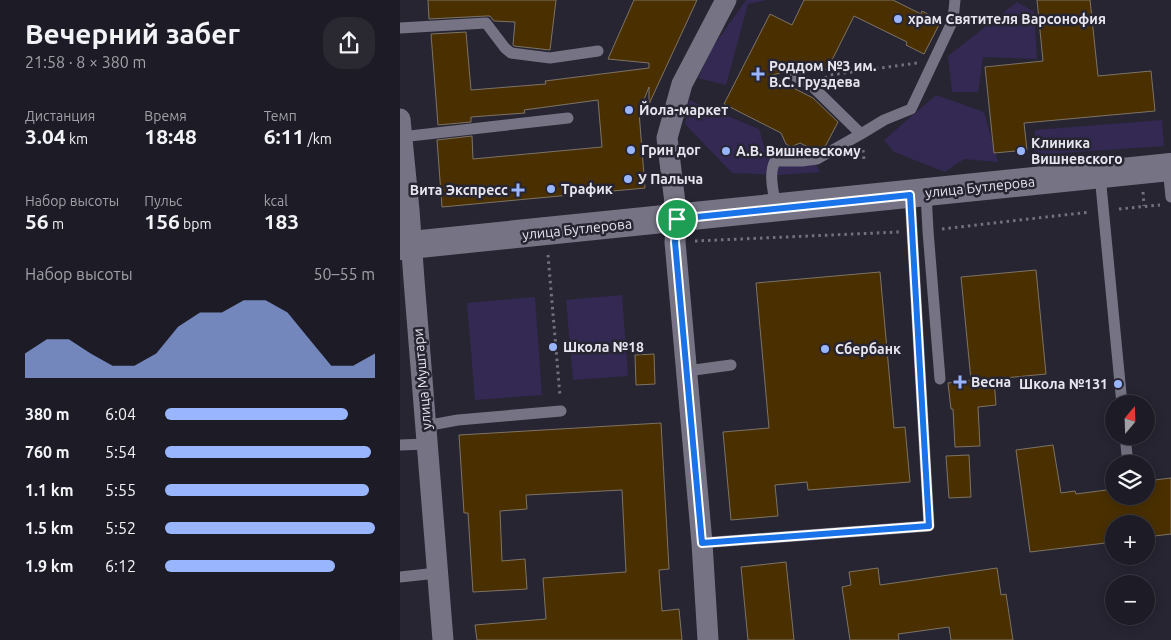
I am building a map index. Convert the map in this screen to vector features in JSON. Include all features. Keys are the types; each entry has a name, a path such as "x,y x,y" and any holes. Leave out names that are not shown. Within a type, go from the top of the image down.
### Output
{"main road":[{"name":"улица Бутлерова","path":"406,246 1169,167"}],"street":[{"path":"708,640 702,543 675,242 677,219 667,138 682,84 726,0"},
{"name":"улица Муштари","path":"401,128 406,246 426,435 443,640"}],"lane":[{"path":"776,209 772,177 772,167 775,161 802,162 817,160 884,120 911,109 953,20 955,0"},
{"path":"400,28 486,23 511,53 550,58 598,51"},
{"path":"796,76 812,86 861,134"},
{"path":"401,128 568,118"},
{"path":"1169,167 1171,197"},
{"path":"1100,175 1121,395"},
{"path":"918,194 928,231 940,379"},
{"path":"702,543 929,526 918,194"},
{"path":"686,371 730,365"},
{"path":"400,445 458,420 561,411"},
{"path":"400,577 438,574"}],"path":[{"path":"812,86 830,75 933,61"},
{"path":"548,254 561,411"}],"shaded area":[{"path":"746,0 767,0 748,4 726,85 698,78 712,48"},
{"path":"1017,2 1034,12 1037,59 983,57 978,92 952,92 948,56"},
{"path":"936,95 984,112 998,162 964,159 945,172 894,152 884,140"},
{"path":"689,100 759,129 766,153 810,154 820,172 780,175 732,173 685,124"},
{"path":"1162,120 1164,146 1034,155 1035,130"},
{"path":"622,295 628,376 573,380 566,300"},
{"path":"535,297 542,395 475,400 467,303"}],"building":[{"path":"428,0 556,0 550,50 514,46 515,22 494,21 490,16 429,19"},
{"path":"634,0 697,0 649,104 649,87 639,112 645,188 442,207 437,140 472,136 473,159 602,147 598,100 524,110 525,113 471,117 471,122 438,125 431,34 466,32 471,90 546,84 545,81 649,68 649,63 608,59"},
{"name":"Роддом №3 им. В.С. Груздева","path":"804,0 893,0 921,14 922,11 941,21 924,54 906,45 907,42 854,16 827,70 812,63 770,76 813,98 838,122 826,145 816,151 800,143 791,147 786,144 781,133 724,104 770,14 792,25"},
{"path":"1037,0 1090,0 1098,76 1151,71 1155,111 1024,123 1027,150 994,153 985,67 1043,61"},
{"path":"1036,270 1046,374 994,379 996,405 978,407 980,446 955,447 953,409 951,409 948,383 971,380 961,277"},
{"name":"Сбербанк","path":"880,272 894,428 905,427 910,482 808,490 807,482 775,485 778,516 731,520 723,432 769,428 756,283"},
{"path":"654,354 655,384 636,385 635,355"},
{"path":"661,423 669,569 659,570 662,611 679,609 682,640 477,640 475,625 546,619 543,578 626,572 622,490 526,495 527,509 500,511 502,561 525,559 527,589 473,592 468,513 464,513 459,435"},
{"path":"1053,445 1061,493 1075,491 1076,494 1105,490 1105,505 1155,505 1155,480 1171,478 1171,534 1155,536 1155,515 1105,515 1105,543 1030,552 1016,450"},
{"path":"969,455 971,497 949,498 946,456"},
{"path":"786,562 794,640 748,640 741,567"},
{"path":"878,568 880,585 997,568 1001,595 1006,594 1013,640 951,640 949,627 898,634 899,640 850,640 842,587 851,585 849,572"}],"place":[{"name":"храм Святителя Варсонофия","path":"898,19"},
{"name":"Роддом №3 им. В.С. Груздева","path":"758,74"},
{"name":"Йола-маркет","path":"629,110"},
{"name":"Грин дог","path":"631,150"},
{"name":"А.В. Вишневскому","path":"726,151"},
{"name":"Клиника Вишневского","path":"1021,151"},
{"name":"У Палыча","path":"628,179"},
{"name":"Трафик","path":"551,189"},
{"name":"Вита Экспресс","path":"518,190"},
{"name":"Школа №18","path":"553,347"},
{"name":"Сбербанк","path":"825,349"},
{"name":"Весна","path":"960,382"},
{"name":"Школа №131","path":"1118,384"}],"route":[{"path":"910,195 929,526 702,543 675,242 677,219 910,195"}]}
